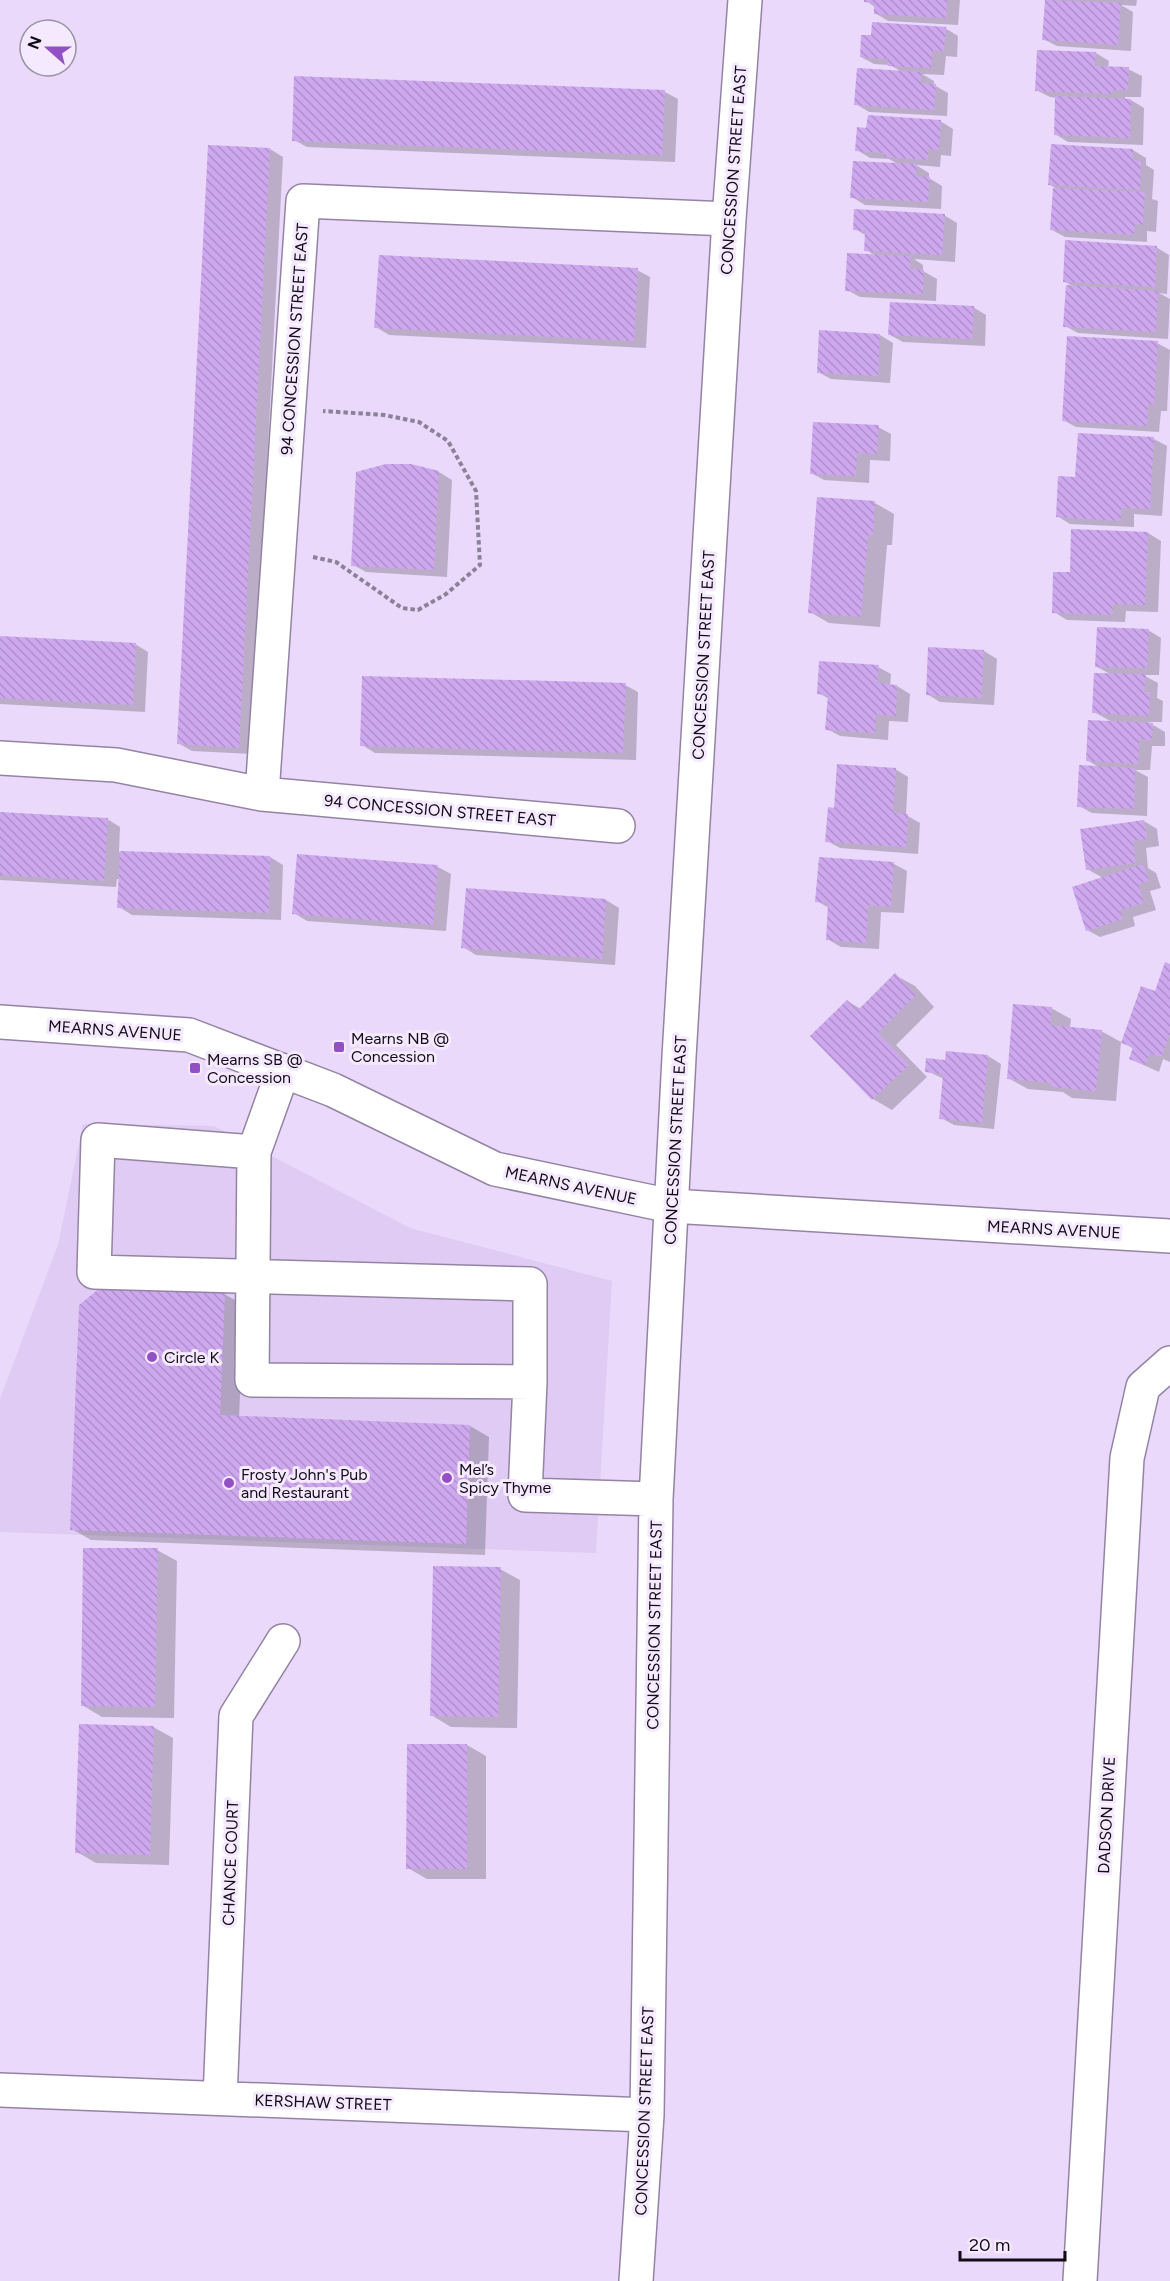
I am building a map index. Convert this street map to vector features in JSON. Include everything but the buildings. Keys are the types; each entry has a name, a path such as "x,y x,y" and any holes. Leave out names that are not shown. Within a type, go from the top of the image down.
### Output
{"street":[{"name":"CONCESSION STREET EAST","path":"636,2281 647,2115 656,1499 729,219 745,0"},
{"name":"94 CONCESSION STREET EAST","path":"262,794 303,201 729,219"},
{"name":"94 CONCESSION STREET EAST","path":"0,758 116,765 262,794 618,826"},
{"name":"MEARNS AVENUE","path":"0,1022 189,1035 333,1090 495,1168 671,1206 1170,1236"},
{"path":"283,1071 254,1152 252,1380 530,1382"},
{"path":"254,1152 99,1140 94,1272 530,1284 530,1382 525,1495 656,1499"},
{"name":"DADSON DRIVE","path":"1080,2281 1127,1458 1143,1387 1170,1363"},
{"name":"CHANCE COURT","path":"220,2098 236,1716 283,1641"},
{"name":"KERSHAW STREET","path":"0,2090 647,2115"}],"path":[{"path":"280,550 336,562 402,608 418,610 446,594 480,565 476,491 448,441 419,422 384,415 290,410"}],"shaded area":[{"path":"83,1124 214,1126 410,1228 612,1281 596,1553 0,1532 0,1399 58,1245"}],"place":[{"name":"Mearns NB @ Concession","path":"339,1047"},
{"name":"Mearns SB @ Concession","path":"195,1068"},
{"name":"Circle K","path":"152,1357"},
{"name":"Mel’s Spicy Thyme","path":"447,1478"},
{"name":"Frosty John's Pub and Restaurant","path":"229,1483"}]}
